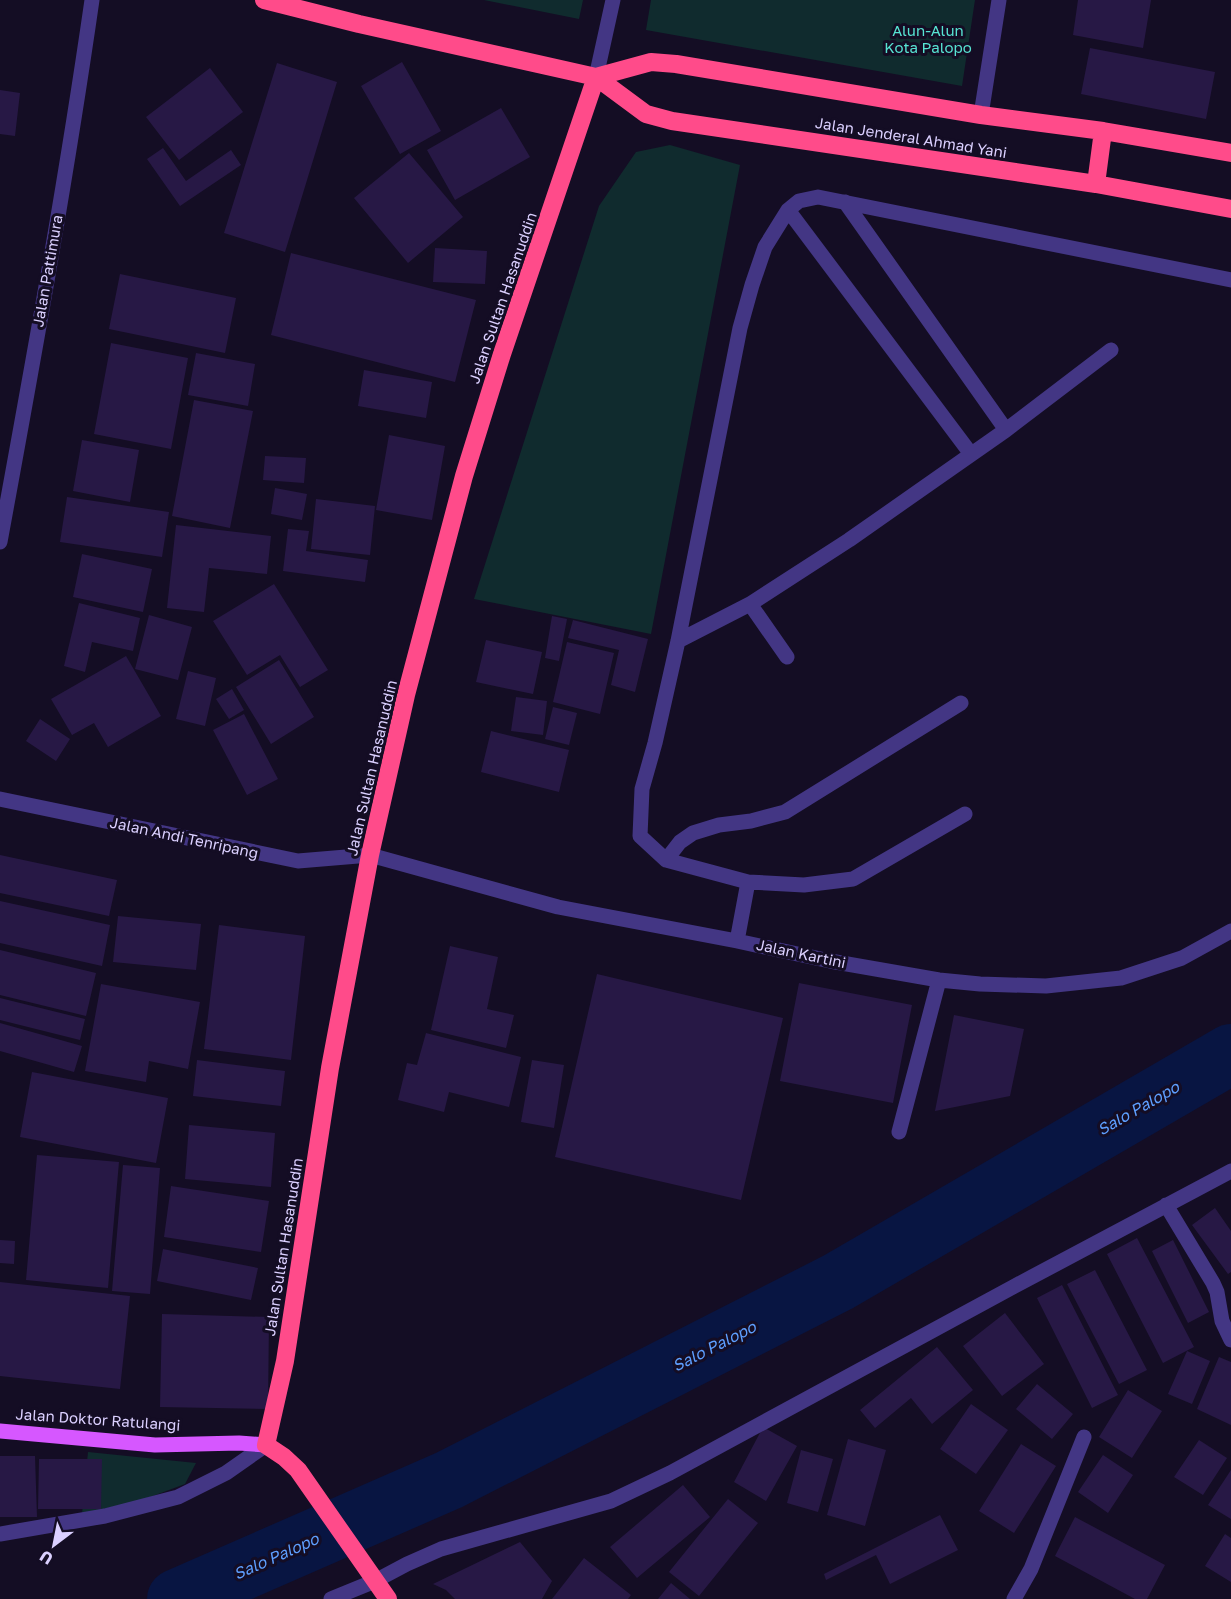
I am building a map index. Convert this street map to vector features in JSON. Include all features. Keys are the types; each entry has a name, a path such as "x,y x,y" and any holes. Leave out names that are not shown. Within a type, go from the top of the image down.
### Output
{"highway":[{"name":"Jalan Jenderal Ahmad Yani","path":"264,0 359,24 596,77 646,114 672,121 1096,184 1231,209"},
{"name":"Jalan Jenderal Ahmad Yani","path":"596,77 651,62 676,64 981,115 1231,153"},
{"name":"Jalan Sultan Hasanuddin","path":"266,1445 285,1361 330,1068 370,855 406,695 464,477 502,354 596,77"},
{"path":"1096,184 1103,132"},
{"path":"266,1445 298,1470 388,1599"}],"main road":[{"name":"Jalan Doktor Ratulangi","path":"0,1431 154,1444 266,1445"}],"street":[{"name":"Jalan Pattimura","path":"0,542 60,206 92,0"},
{"path":"596,77 613,0"},
{"path":"981,115 999,0"},
{"path":"965,814 853,879 804,885 748,882 666,860 640,836 642,789 678,641 740,328 765,247 788,210 799,201 818,197 1231,280"},
{"path":"845,202 1006,430"},
{"path":"788,210 971,454"},
{"path":"678,641 750,604 849,540 1006,430 1111,350"},
{"path":"750,604 787,657"},
{"path":"666,860 680,842 693,833 719,825 751,821 785,812 961,703"},
{"name":"Jalan Andi Tenripang","path":"0,799 298,861 370,855"},
{"name":"Jalan Kartini","path":"370,855 558,907 830,961 939,980 980,984 1046,986 1121,978 1182,958 1231,931"},
{"path":"736,941 748,882"},
{"path":"899,1132 939,980"},
{"path":"331,1599 370,1574 407,1564 441,1550 611,1501 631,1492 680,1468 971,1309 1231,1171"},
{"path":"1166,1206 1217,1292 1221,1321 1231,1340"},
{"path":"1014,1599 1031,1569 1084,1437"},
{"path":"0,1534 105,1516 178,1497 226,1473 266,1445"}],"green space":[{"path":"484,0 583,0 579,19"},
{"name":"Alun-Alun Kota Palopo","path":"651,0 975,0 962,86 646,30"},
{"path":"670,145 740,165 651,634 474,599 599,206 636,152"},
{"path":"88,1452 196,1463 185,1484 142,1500 82,1514"}],"building":[{"path":"1078,0 1151,0 1143,48 1073,35"},
{"path":"1090,48 1215,72 1206,119 1081,94"},
{"path":"402,62 441,131 400,154 361,86"},
{"path":"277,63 337,82 285,252 224,233"},
{"path":"210,68 243,112 179,160 146,117"},
{"path":"0,90 20,93 15,136 0,134"},
{"path":"501,108 530,157 455,200 427,150"},
{"path":"163,148 186,181 231,150 241,165 180,206 147,159"},
{"path":"409,153 463,217 408,263 354,198"},
{"path":"435,248 487,251 485,284 433,282"},
{"path":"291,253 476,300 455,382 271,335"},
{"path":"120,274 236,298 225,353 109,329"},
{"path":"111,343 188,358 171,449 94,434"},
{"path":"196,353 255,364 248,406 188,395"},
{"path":"364,370 432,382 426,418 358,406"},
{"path":"194,400 253,411 230,528 172,516"},
{"path":"389,435 445,446 432,520 376,510"},
{"path":"82,440 139,450 130,502 73,491"},
{"path":"265,456 306,458 304,483 263,480"},
{"path":"275,488 307,494 302,520 271,514"},
{"path":"67,497 169,512 162,557 60,542"},
{"path":"316,499 375,506 370,555 311,549"},
{"path":"176,525 271,536 267,574 209,568 204,612 167,608"},
{"path":"288,529 309,531 306,551 368,560 365,582 283,571"},
{"path":"82,554 152,569 143,612 73,597"},
{"path":"274,584 328,670 300,687 280,655 247,675 213,621"},
{"path":"79,603 140,618 133,651 92,642 85,672 64,666"},
{"path":"149,615 192,627 178,680 135,669"},
{"path":"552,616 567,619 559,661 545,658"},
{"path":"573,620 648,639 635,692 611,685 619,650 568,638"},
{"path":"486,640 542,652 533,694 476,682"},
{"path":"567,642 614,653 600,714 553,702"},
{"path":"126,656 161,716 108,747 94,723 72,735 51,699"},
{"path":"279,660 314,717 271,744 236,687"},
{"path":"188,671 216,678 205,726 176,719"},
{"path":"232,689 244,710 229,719 216,699"},
{"path":"516,697 547,701 543,735 511,731"},
{"path":"553,707 577,713 569,745 545,739"},
{"path":"244,714 278,779 247,795 213,730"},
{"path":"40,719 70,739 56,761 26,741"},
{"path":"491,731 569,750 559,792 481,772"},
{"path":"0,855 117,880 109,916 0,893"},
{"path":"0,901 110,925 102,966 0,943"},
{"path":"118,916 201,924 196,970 113,962"},
{"path":"219,925 305,936 291,1060 204,1049"},
{"path":"450,946 498,957 487,1009 514,1015 506,1048 431,1030"},
{"path":"0,950 96,973 86,1016 0,995"},
{"path":"597,974 783,1018 741,1200 555,1157"},
{"path":"799,983 912,1005 893,1103 780,1081"},
{"path":"101,984 200,1002 188,1069 149,1061 146,1082 85,1071"},
{"path":"0,998 85,1019 80,1040 0,1020"},
{"path":"954,1015 1024,1029 1010,1096 935,1111"},
{"path":"0,1023 82,1046 74,1072 0,1051"},
{"path":"426,1033 521,1057 509,1107 449,1092 444,1112 398,1100 407,1063 417,1065"},
{"path":"197,1060 285,1071 281,1106 193,1096"},
{"path":"532,1060 564,1065 554,1128 521,1122"},
{"path":"32,1072 168,1098 156,1163 20,1137"},
{"path":"189,1125 275,1133 271,1187 185,1179"},
{"path":"37,1155 119,1162 108,1288 26,1280"},
{"path":"123,1165 160,1168 150,1294 112,1291"},
{"path":"171,1186 269,1201 261,1252 164,1237"},
{"path":"1215,1208 1231,1231 1231,1272 1228,1274 1192,1225"},
{"path":"1137,1238 1194,1347 1163,1363 1107,1254"},
{"path":"0,1240 15,1241 14,1264 0,1263"},
{"path":"1173,1240 1209,1312 1188,1323 1152,1251"},
{"path":"163,1249 258,1268 251,1300 157,1281"},
{"path":"1095,1270 1147,1370 1119,1384 1067,1284"},
{"path":"0,1282 130,1296 120,1389 0,1376"},
{"path":"1062,1285 1118,1395 1092,1408 1037,1298"},
{"path":"1005,1313 1044,1364 1002,1396 963,1346"},
{"path":"162,1314 269,1317 268,1409 160,1407"},
{"path":"937,1347 973,1390 932,1424 911,1398 875,1428 860,1410"},
{"path":"1187,1351 1210,1361 1192,1404 1168,1394"},
{"path":"1219,1357 1231,1362 1231,1425 1197,1409"},
{"path":"1037,1384 1073,1414 1052,1439 1016,1409"},
{"path":"1128,1390 1162,1411 1132,1458 1099,1437"},
{"path":"971,1404 1008,1430 976,1474 940,1449"},
{"path":"763,1427 797,1446 766,1501 734,1482"},
{"path":"848,1439 886,1450 865,1526 827,1515"},
{"path":"1199,1440 1227,1458 1203,1495 1174,1477"},
{"path":"1021,1444 1056,1466 1014,1533 979,1511"},
{"path":"801,1450 833,1459 818,1512 787,1503"},
{"path":"1103,1455 1133,1475 1108,1513 1078,1492"},
{"path":"0,1456 35,1456 37,1517 0,1517"},
{"path":"39,1459 102,1459 101,1509 38,1509"},
{"path":"1231,1470 1231,1519 1208,1505"},
{"path":"683,1485 710,1517 637,1578 610,1547"},
{"path":"728,1499 758,1523 699,1596 669,1572"},
{"path":"940,1515 958,1550 890,1584 876,1555 826,1580 824,1574"},
{"path":"1075,1517 1165,1565 1147,1599 1135,1599 1055,1556"},
{"path":"1225,1534 1231,1538 1231,1582 1205,1566"},
{"path":"520,1542 552,1581 542,1599 455,1599 446,1590 433,1584"},
{"path":"584,1558 631,1595 628,1599 552,1599"},
{"path":"671,1583 690,1599 658,1599"}],"waterway":[{"name":"Salo Palopo","path":"177,1599 449,1480 838,1282 1231,1054"}]}
